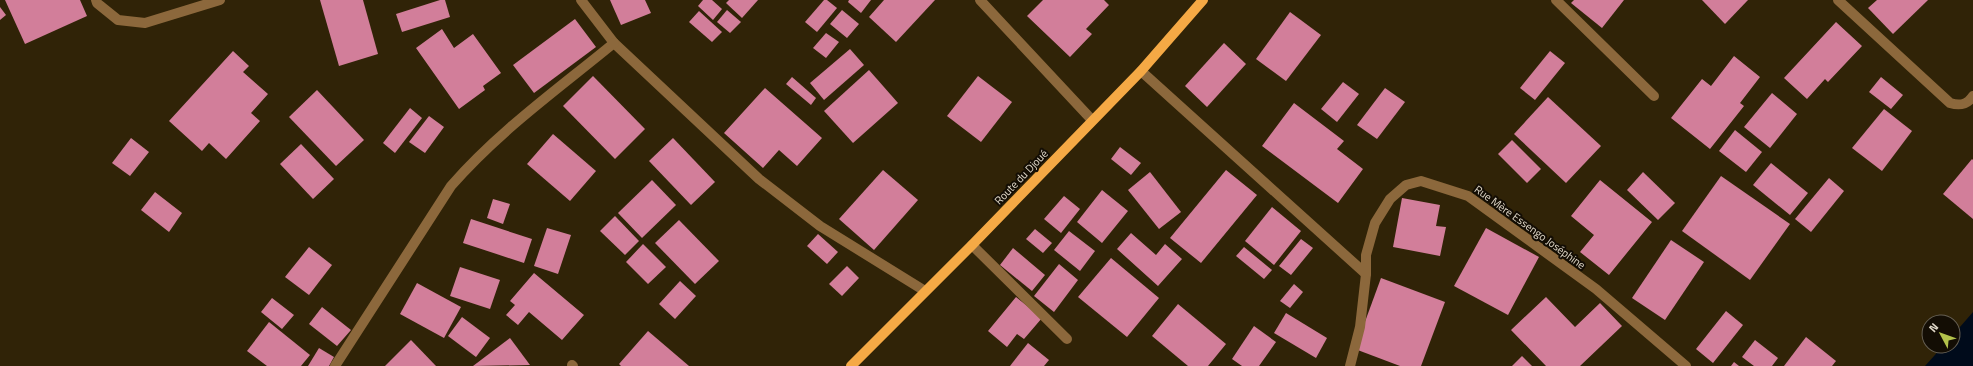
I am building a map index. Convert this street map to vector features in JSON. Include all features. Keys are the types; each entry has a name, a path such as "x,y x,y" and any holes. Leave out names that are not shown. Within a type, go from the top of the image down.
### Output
{"main road":[{"name":"Route du Djoué","path":"851,366 972,245 1141,71 1203,0"}],"street":[{"path":"96,0 97,3 118,20 145,22 220,0"},
{"path":"581,0 614,43 759,179 820,226 925,291"},
{"path":"980,0 1092,120"},
{"path":"1556,0 1654,96"},
{"path":"1838,0 1950,104 1959,106 1970,101 1973,96"},
{"path":"335,366 451,186 498,137 614,43"},
{"path":"1141,71 1366,274"},
{"name":"Rue Mère Essengo Joséphine","path":"1350,366 1360,327 1366,274 1366,255 1374,223 1390,199 1406,185 1421,181 1468,196 1596,289 1686,366"},
{"path":"972,245 1067,339"}],"water":[{"path":"1973,312 1973,366 1925,366 1936,354 1961,354 1961,326"}],"building":[{"path":"5,0 80,0 87,16 25,44"},
{"path":"320,0 363,0 378,54 339,66"},
{"path":"440,0 445,0 450,17 402,32 396,14"},
{"path":"610,0 645,0 651,13 621,25"},
{"path":"703,0 712,0 722,9 713,20 698,6"},
{"path":"729,0 758,0 742,18 726,3"},
{"path":"824,0 827,0 837,8 817,32 805,22"},
{"path":"849,0 871,0 861,13 848,2"},
{"path":"884,0 935,0 896,42 869,17"},
{"path":"1043,0 1104,0 1109,5 1086,29 1092,34 1070,57 1027,16"},
{"path":"1574,0 1624,0 1602,28 1571,3"},
{"path":"1702,0 1748,0 1725,24"},
{"path":"1877,0 1928,0 1893,34 1868,8"},
{"path":"0,7 6,15 0,20"},
{"path":"727,10 741,22 730,33 717,22"},
{"path":"842,10 859,24 847,38 830,24"},
{"path":"699,11 722,32 712,42 689,22"},
{"path":"1290,12 1321,35 1286,81 1256,59"},
{"path":"575,19 596,47 534,93 513,65"},
{"path":"1836,22 1862,46 1828,82 1825,79 1807,99 1784,78"},
{"path":"442,29 454,48 473,34 501,73 483,86 485,90 459,109 416,48"},
{"path":"826,33 839,42 826,58 813,48"},
{"path":"1224,43 1246,64 1207,107 1185,86"},
{"path":"850,49 864,65 824,100 810,83"},
{"path":"233,51 249,66 243,72 268,94 251,113 260,121 226,159 209,143 202,151 169,121"},
{"path":"1550,51 1565,63 1535,100 1520,88"},
{"path":"1734,56 1760,77 1740,103 1744,106 1710,149 1671,118 1702,79 1711,86"},
{"path":"869,70 898,103 853,143 824,111"},
{"path":"593,76 645,129 615,159 563,106"},
{"path":"978,76 1012,102 981,142 947,116"},
{"path":"792,77 816,98 811,105 786,84"},
{"path":"1881,77 1903,95 1891,109 1869,92"},
{"path":"1343,82 1359,94 1337,122 1321,109"},
{"path":"765,88 822,138 797,166 779,150 763,168 724,133"},
{"path":"1385,88 1405,102 1377,139 1357,125"},
{"path":"317,90 364,140 336,166 289,117"},
{"path":"1772,93 1797,114 1770,148 1744,127"},
{"path":"1548,97 1601,146 1566,183 1514,134"},
{"path":"1294,103 1344,141 1337,149 1363,169 1338,203 1262,146"},
{"path":"410,108 422,118 395,153 383,143"},
{"path":"1884,109 1912,131 1882,171 1852,148"},
{"path":"429,116 444,127 425,153 409,142"},
{"path":"1735,130 1762,152 1746,172 1719,151"},
{"path":"553,134 596,171 570,201 527,164"},
{"path":"131,138 149,152 130,176 112,163"},
{"path":"673,138 715,182 691,205 649,161"},
{"path":"1512,140 1541,169 1527,183 1498,154"},
{"path":"301,144 334,179 313,199 280,164"},
{"path":"1120,147 1141,163 1131,175 1111,159"},
{"path":"1972,159 1973,160 1973,219 1943,194"},
{"path":"1771,163 1808,193 1790,215 1753,185"},
{"path":"883,170 918,200 874,250 839,219"},
{"path":"1226,170 1257,195 1201,263 1170,238"},
{"path":"1150,172 1181,212 1159,229 1128,190"},
{"path":"1643,172 1675,203 1658,220 1627,190"},
{"path":"1721,176 1790,224 1750,280 1682,231"},
{"path":"1829,178 1844,191 1811,232 1795,219"},
{"path":"652,180 676,205 642,238 618,213"},
{"path":"1600,180 1652,222 1609,275 1580,252 1594,235 1571,216"},
{"path":"1102,190 1128,211 1102,243 1077,222"},
{"path":"155,192 182,213 169,232 141,210"},
{"path":"1064,196 1080,209 1061,233 1044,219"},
{"path":"1402,198 1440,205 1436,226 1446,227 1440,256 1393,247"},
{"path":"493,199 510,204 503,224 487,218"},
{"path":"1272,207 1301,231 1274,265 1245,241"},
{"path":"615,216 639,241 625,255 600,231"},
{"path":"471,219 532,239 524,263 463,243"},
{"path":"679,220 719,261 695,284 655,243"},
{"path":"547,228 571,235 558,274 534,266"},
{"path":"1486,228 1539,257 1508,315 1454,286"},
{"path":"1035,229 1052,243 1043,253 1026,239"},
{"path":"1069,231 1095,251 1080,271 1054,250"},
{"path":"1131,233 1156,255 1165,244 1182,259 1158,286 1117,249"},
{"path":"818,234 838,252 827,264 807,246"},
{"path":"1301,239 1313,248 1291,275 1279,266"},
{"path":"1671,240 1704,262 1665,320 1632,298"},
{"path":"643,244 666,267 648,284 626,262"},
{"path":"309,247 332,265 309,295 285,277"},
{"path":"1244,247 1272,270 1264,279 1236,256"},
{"path":"1013,248 1045,275 1032,291 1000,265"},
{"path":"1111,258 1159,298 1127,337 1078,297"},
{"path":"1059,264 1078,280 1054,312 1034,296"},
{"path":"847,266 859,278 842,296 829,284"},
{"path":"460,267 500,280 490,309 450,296"},
{"path":"534,273 584,315 562,340 529,312 518,325 506,315 515,305 510,301"},
{"path":"1381,278 1445,302 1421,366 1400,366 1355,349"},
{"path":"680,281 696,296 675,319 659,304"},
{"path":"417,283 461,307 444,338 400,314"},
{"path":"1294,284 1303,292 1290,308 1280,301"},
{"path":"1016,297 1042,318 1024,339 1017,334 1007,347 988,331"},
{"path":"1546,297 1575,327 1600,303 1622,326 1580,366 1546,366 1511,330"},
{"path":"272,298 294,315 282,329 261,312"},
{"path":"1178,304 1226,344 1208,366 1188,366 1152,336"},
{"path":"322,307 351,330 337,346 309,324"},
{"path":"1726,311 1743,325 1713,363 1696,349"},
{"path":"1286,313 1327,338 1316,358 1274,333"},
{"path":"462,317 490,338 476,357 448,336"},
{"path":"269,322 310,355 301,366 267,366 247,351"},
{"path":"1254,326 1276,342 1259,366 1242,366 1232,359"},
{"path":"648,331 689,366 621,366 619,364"},
{"path":"1806,337 1836,361 1832,366 1784,366"},
{"path":"510,338 530,365 473,366"},
{"path":"411,340 436,366 385,366"},
{"path":"1755,340 1778,358 1772,366 1754,366 1742,357"},
{"path":"1028,343 1049,360 1044,366 1010,366"},
{"path":"319,348 334,357 329,366 308,366"},
{"path":"1522,356 1532,366 1512,366"},
{"path":"1734,362 1739,366 1731,366"}]}
